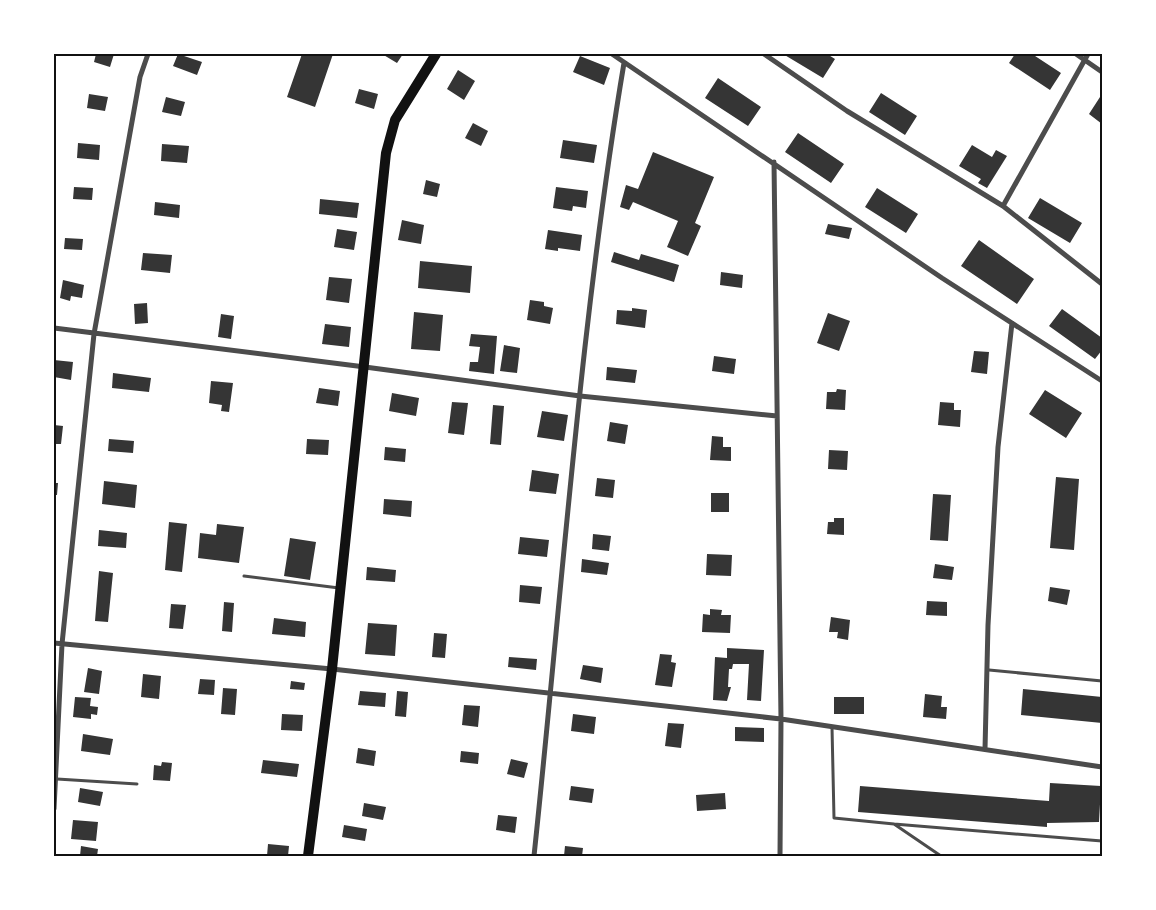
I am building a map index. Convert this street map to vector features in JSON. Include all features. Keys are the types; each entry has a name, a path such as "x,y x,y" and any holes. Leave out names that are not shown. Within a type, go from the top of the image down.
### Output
{"main road":[{"path":"308,856 332,669 386,153 395,120 436,54"}],"street":[{"path":"54,809 62,644 94,334 140,77 148,54"},
{"path":"612,54 1012,323 1102,381"},
{"path":"764,54 847,112 1002,206 1102,284"},
{"path":"1076,54 1102,72"},
{"path":"1002,206 1088,54"},
{"path":"534,856 580,396 608,155 624,62"},
{"path":"774,162 781,719 780,856"},
{"path":"985,749 989,670 988,625 998,447 1012,323"},
{"path":"54,328 580,396 777,416"},
{"path":"54,643 332,669 781,719 1102,767"}],"lane":[{"path":"244,576 340,588"},
{"path":"989,670 1102,680"},
{"path":"832,726 834,818 1102,841"},
{"path":"56,778 137,784"},
{"path":"894,824 941,856"}],"building":[{"path":"96,54 114,54 110,67 94,62"},
{"path":"178,54 202,62 197,75 173,66"},
{"path":"302,54 333,54 315,107 287,97"},
{"path":"382,54 403,54 397,63"},
{"path":"783,54 827,54 835,59 823,78"},
{"path":"1015,54 1032,54 1061,73 1050,90 1009,63"},
{"path":"580,56 610,68 604,85 573,72"},
{"path":"458,70 475,81 464,100 447,89"},
{"path":"718,78 761,107 748,126 705,98"},
{"path":"359,89 378,94 374,109 355,103"},
{"path":"881,93 917,116 905,135 869,112"},
{"path":"89,94 108,97 105,111 87,108"},
{"path":"166,97 185,102 181,116 162,112"},
{"path":"1100,97 1102,98 1102,124 1089,114"},
{"path":"473,123 488,131 481,146 465,138"},
{"path":"798,133 844,164 831,183 785,152"},
{"path":"563,140 597,145 594,163 560,158"},
{"path":"78,143 100,145 99,160 77,158"},
{"path":"162,144 189,146 187,163 161,161"},
{"path":"972,145 992,157 996,150 1007,156 987,188 978,183 981,179 959,166"},
{"path":"653,152 714,177 695,223 701,226 688,256 667,247 678,221 633,202 629,210 620,207 626,185 638,189"},
{"path":"426,180 440,184 437,197 423,194"},
{"path":"74,187 93,188 92,200 73,199"},
{"path":"556,187 588,191 586,208 573,206 572,211 553,208"},
{"path":"877,188 918,214 906,233 865,207"},
{"path":"1040,198 1082,223 1070,243 1028,218"},
{"path":"320,199 359,203 357,218 319,214"},
{"path":"155,202 180,205 179,218 154,215"},
{"path":"402,220 424,225 421,244 398,240"},
{"path":"828,224 852,228 849,239 825,234"},
{"path":"337,229 357,232 354,250 334,247"},
{"path":"548,230 582,235 580,251 558,248 558,251 545,249"},
{"path":"65,238 83,239 82,250 64,249"},
{"path":"979,240 1034,279 1017,304 961,266"},
{"path":"614,252 639,260 641,254 679,265 674,282 611,262"},
{"path":"143,253 172,255 170,273 141,270"},
{"path":"420,261 472,266 470,293 418,288"},
{"path":"721,272 743,275 742,288 720,285"},
{"path":"329,277 352,279 349,303 326,300"},
{"path":"63,280 84,285 82,298 71,296 70,301 60,298"},
{"path":"530,300 544,302 544,306 553,308 550,324 527,320"},
{"path":"147,303 148,323 135,324 134,304"},
{"path":"632,308 647,310 645,328 616,324 617,310 632,311"},
{"path":"1062,309 1102,338 1102,350 1095,359 1049,326"},
{"path":"414,312 443,315 440,351 411,349"},
{"path":"828,313 850,321 839,351 817,343"},
{"path":"221,314 234,316 231,339 218,337"},
{"path":"325,324 351,327 349,347 322,344"},
{"path":"471,334 497,336 494,374 469,371 470,362 478,362 480,347 469,346"},
{"path":"504,345 520,348 517,373 500,371"},
{"path":"974,351 989,352 987,374 971,372"},
{"path":"714,356 736,359 734,374 712,371"},
{"path":"54,360 73,362 71,380 54,377"},
{"path":"607,367 637,370 635,383 606,380"},
{"path":"113,373 151,378 149,392 112,388"},
{"path":"211,381 233,383 229,412 221,411 222,405 209,403"},
{"path":"319,388 340,391 338,406 316,403"},
{"path":"837,389 846,390 845,410 826,409 827,392 836,392"},
{"path":"1045,390 1082,413 1066,438 1029,414"},
{"path":"392,393 419,398 416,416 389,411"},
{"path":"452,402 468,403 464,435 448,433"},
{"path":"940,402 954,403 954,410 961,410 960,427 938,425"},
{"path":"493,405 504,406 501,445 490,444"},
{"path":"542,411 568,415 564,441 537,437"},
{"path":"610,422 628,425 625,444 607,441"},
{"path":"54,425 63,426 61,444 54,444"},
{"path":"712,436 723,437 723,447 731,447 731,461 710,460"},
{"path":"109,439 134,441 133,453 108,451"},
{"path":"307,439 329,440 328,455 306,454"},
{"path":"385,447 406,449 405,462 384,460"},
{"path":"829,450 848,451 847,470 828,469"},
{"path":"532,470 559,474 556,494 529,491"},
{"path":"1056,477 1079,479 1074,550 1050,548"},
{"path":"597,478 615,480 613,498 595,496"},
{"path":"104,481 137,485 135,508 102,504"},
{"path":"54,483 58,483 57,495 54,495"},
{"path":"711,493 729,493 729,512 711,512"},
{"path":"933,494 951,495 948,541 930,540"},
{"path":"384,499 412,501 411,517 383,514"},
{"path":"834,518 844,518 844,535 827,534 828,522 834,522"},
{"path":"169,522 187,524 182,572 165,570"},
{"path":"217,524 244,527 239,563 198,558 200,533 216,535"},
{"path":"99,530 127,533 126,548 98,546"},
{"path":"593,534 611,536 609,551 592,549"},
{"path":"520,537 549,540 547,557 518,554"},
{"path":"290,538 316,542 310,580 284,576"},
{"path":"707,554 732,555 731,576 706,575"},
{"path":"582,559 609,563 607,575 581,572"},
{"path":"935,564 954,567 952,580 933,578"},
{"path":"367,567 396,570 395,582 366,580"},
{"path":"99,571 113,573 108,622 95,621"},
{"path":"520,585 542,587 540,604 519,602"},
{"path":"1050,587 1070,590 1067,605 1048,601"},
{"path":"927,601 947,602 947,616 926,615"},
{"path":"224,602 234,603 232,632 222,631"},
{"path":"171,604 186,605 183,629 169,628"},
{"path":"710,609 722,610 721,615 731,615 730,633 702,632 703,614 710,615"},
{"path":"831,617 850,620 848,640 837,638 838,632 829,632"},
{"path":"274,618 306,622 305,637 272,634"},
{"path":"368,623 397,625 395,656 365,654"},
{"path":"434,633 447,634 445,658 432,657"},
{"path":"727,648 764,650 761,701 747,700 749,664 733,664 732,669 729,669 728,687 731,687 727,701 713,700 715,657 727,658"},
{"path":"660,654 672,655 671,662 676,663 672,687 655,685"},
{"path":"509,657 537,659 536,670 508,667"},
{"path":"583,665 603,668 601,683 580,679"},
{"path":"88,668 102,671 99,694 84,692"},
{"path":"143,674 161,676 159,699 141,697"},
{"path":"200,679 215,680 214,695 198,694"},
{"path":"291,681 305,683 304,690 290,689"},
{"path":"223,688 237,689 235,715 221,714"},
{"path":"1023,689 1102,697 1102,723 1021,715"},
{"path":"360,691 386,693 385,707 358,705"},
{"path":"397,691 408,692 406,717 395,716"},
{"path":"925,694 942,696 941,707 947,707 946,719 923,717"},
{"path":"75,697 91,698 90,706 98,707 97,715 91,714 91,719 73,717"},
{"path":"834,697 864,697 864,714 834,714"},
{"path":"464,705 480,706 478,727 462,725"},
{"path":"282,714 303,715 302,731 281,730"},
{"path":"573,714 596,717 594,734 571,731"},
{"path":"668,723 684,724 681,748 665,746"},
{"path":"735,727 764,728 764,742 735,741"},
{"path":"83,734 113,739 110,755 81,751"},
{"path":"358,748 376,751 374,766 356,763"},
{"path":"461,751 479,753 478,764 460,762"},
{"path":"511,759 528,763 524,778 507,774"},
{"path":"263,760 299,764 297,777 261,773"},
{"path":"162,762 172,763 170,781 153,780 154,765 161,766"},
{"path":"1050,783 1101,786 1099,822 1047,823 1047,827 858,812 860,786 1049,801"},
{"path":"571,786 594,789 592,803 569,800"},
{"path":"80,788 103,792 100,806 78,802"},
{"path":"725,793 726,809 697,811 696,795"},
{"path":"364,803 386,807 383,820 362,816"},
{"path":"498,815 517,817 515,833 496,830"},
{"path":"73,820 98,822 96,841 71,839"},
{"path":"344,825 367,829 365,841 342,837"},
{"path":"268,844 289,846 288,856 267,856"},
{"path":"81,846 98,849 97,856 80,856"},
{"path":"565,846 583,848 582,856 564,856"}]}
